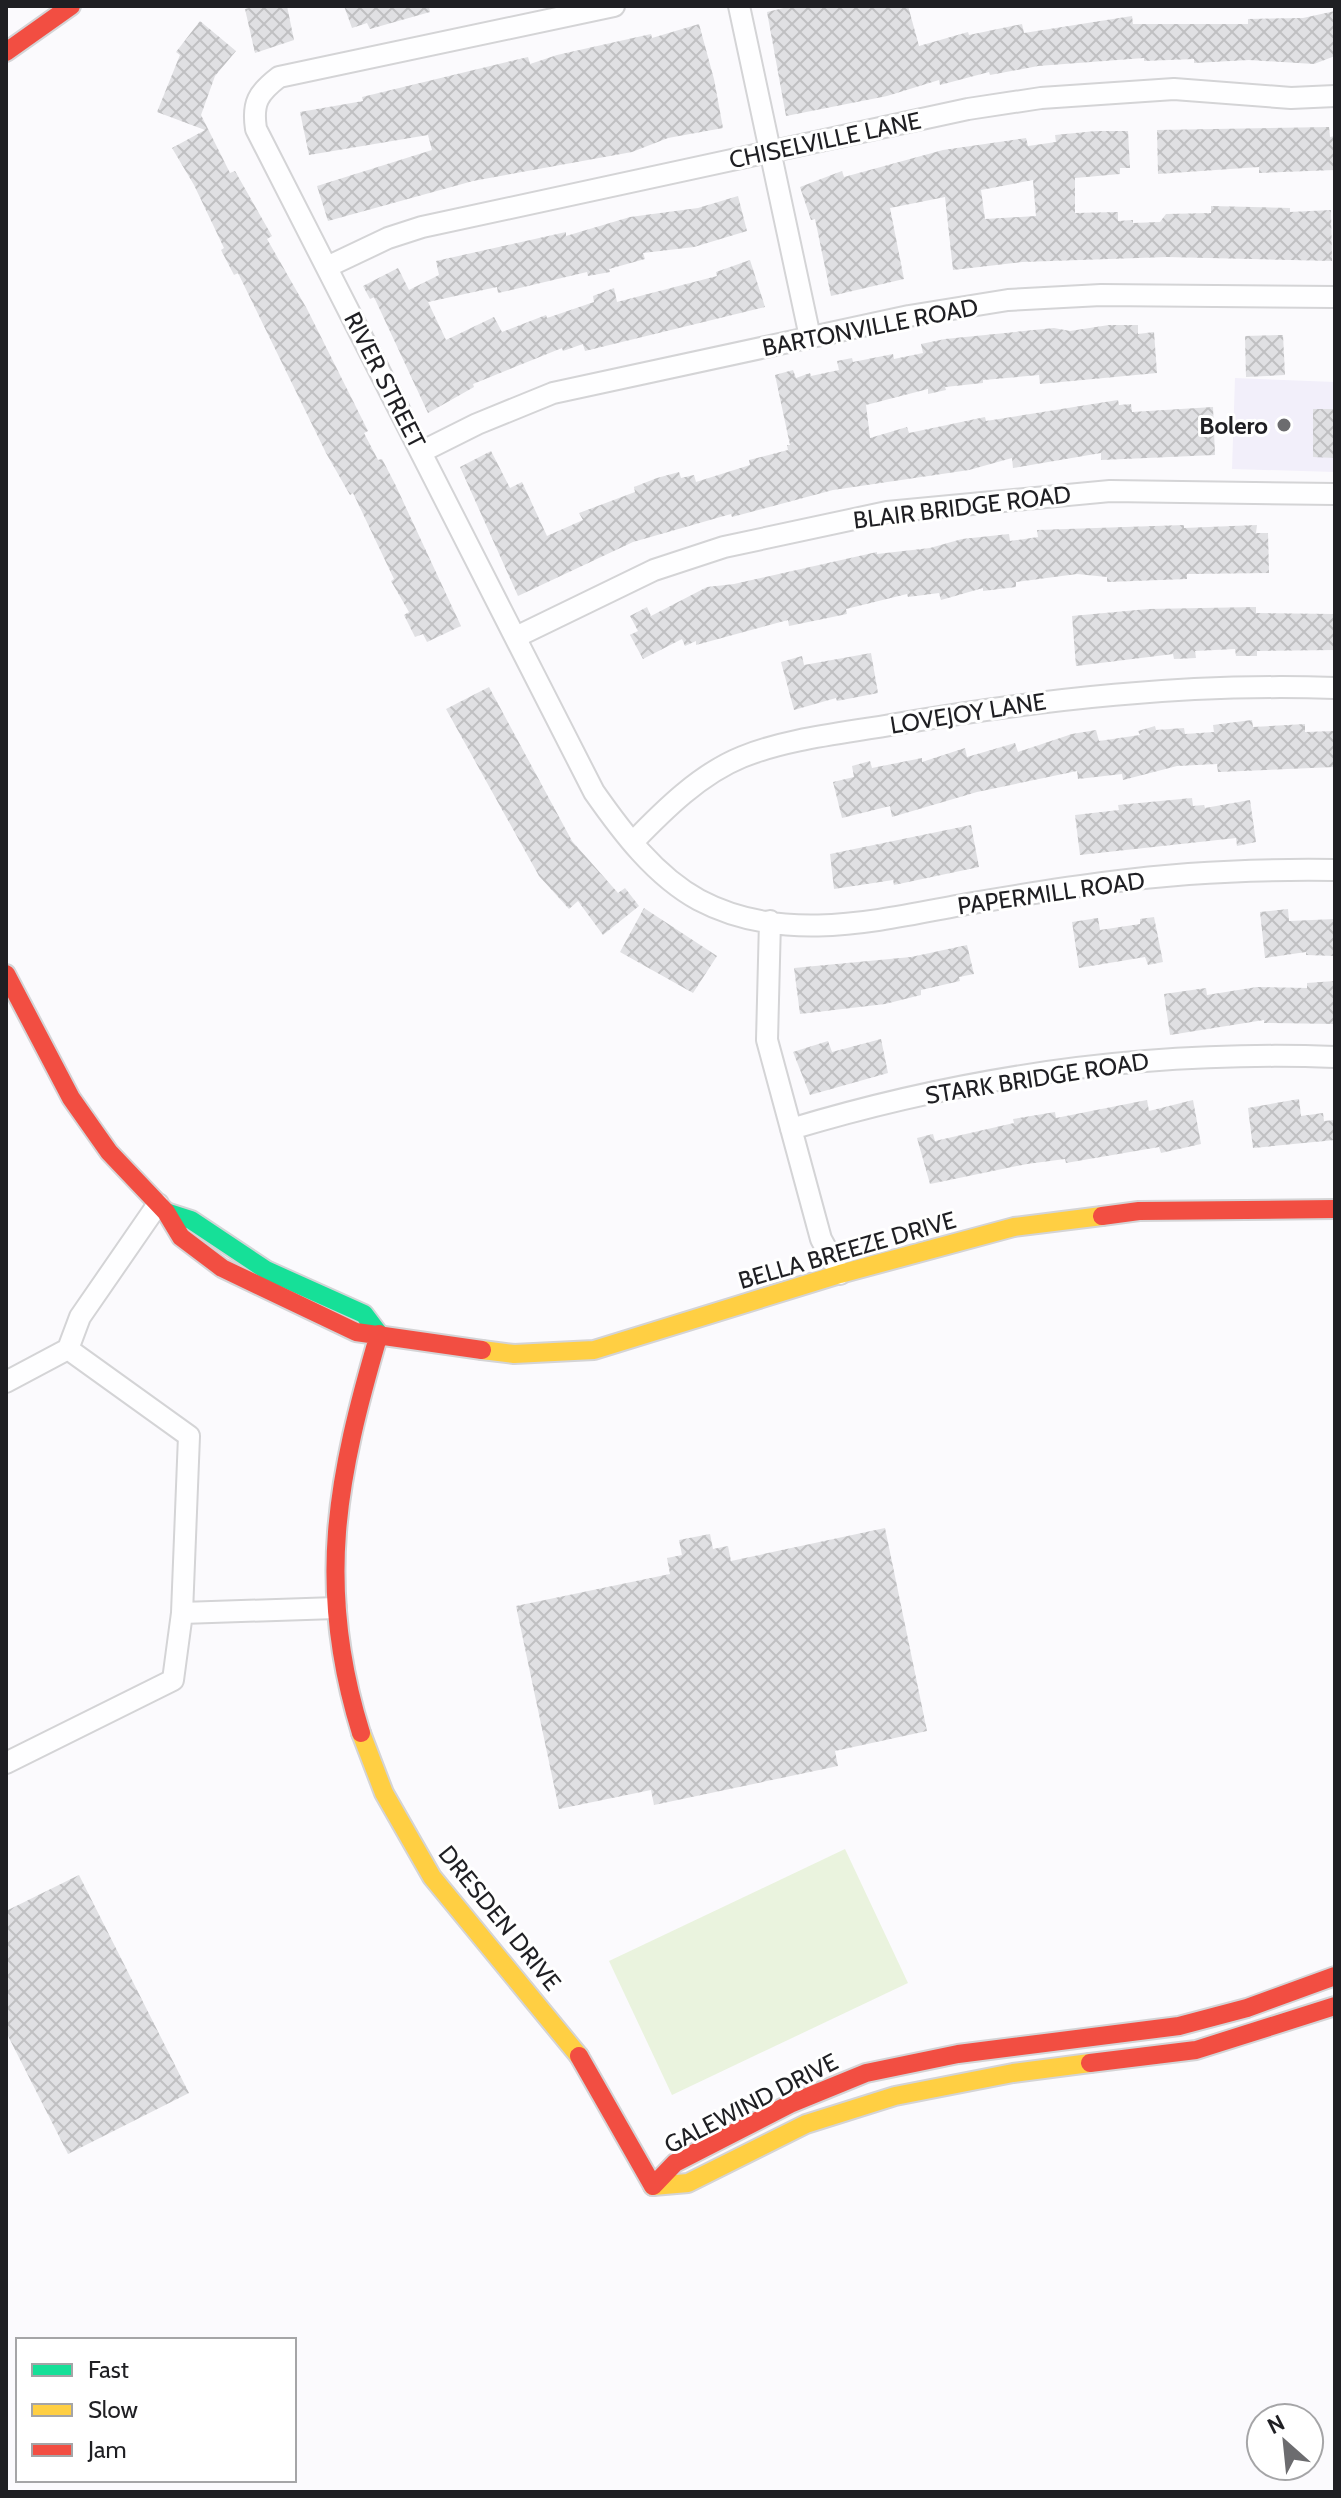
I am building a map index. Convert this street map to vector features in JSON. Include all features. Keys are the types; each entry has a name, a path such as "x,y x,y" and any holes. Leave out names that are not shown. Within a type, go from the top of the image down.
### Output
{"street":[{"path":"6,52 71,6"},
{"name":"RIVER STREET","path":"614,6 279,77 261,91 253,109 256,129 594,792 660,871 698,900 739,916 770,921"},
{"path":"739,6 810,337"},
{"name":"CHISELVILLE LANE","path":"327,267 388,238 422,227 968,109 1041,98 1174,89 1291,98 1335,96"},
{"name":"BARTONVILLE ROAD","path":"421,452 477,424 553,393 810,337 1008,300 1101,295 1335,297"},
{"name":"BLAIR BRIDGE ROAD","path":"516,637 654,570 724,547 887,512 1110,491 1335,494"},
{"name":"LOVEJOY LANE","path":"633,842 698,783 742,757 791,744 1050,699 1171,688 1335,688"},
{"name":"PAPERMILL ROAD","path":"770,921 805,926 868,924 1112,881 1275,869 1335,870"},
{"path":"770,921 767,1040 821,1239 840,1274"},
{"path":"6,974 71,1098 109,1152 162,1208 191,1220 231,1250 266,1270 364,1314 379,1334"},
{"name":"STARK BRIDGE ROAD","path":"791,1129 953,1088 1114,1061 1257,1054 1335,1057"},
{"path":"6,1382 68,1349 80,1317 162,1208"},
{"name":"BELLA BREEZE DRIVE","path":"379,1334 514,1354 594,1350 840,1274 1014,1227 1139,1211 1335,1209"},
{"name":"DRESDEN DRIVE","path":"379,1334 347,1452 337,1512 336,1608 354,1711 391,1809 432,1877 566,2038 605,2098 653,2186"},
{"path":"6,1763 173,1680 182,1613 189,1436 68,1349"},
{"path":"182,1613 336,1608"},
{"name":"GALEWIND DRIVE","path":"653,2186 675,2163 834,2085 889,2066 1009,2045 1156,2030 1213,2018 1335,1976"},
{"name":"GALEWIND DRIVE","path":"653,2186 688,2183 806,2124 895,2096 1013,2073 1196,2050 1283,2025 1335,2006"}],"shaded area":[{"name":"Bolero","path":"1235,378 1335,382 1335,472 1232,469"}],"green space":[{"path":"845,1849 908,1983 672,2095 609,1961"}],"building":[{"path":"287,6 294,40 255,53 245,9"},
{"path":"344,6 429,6 430,12 370,29 367,23 352,28"},
{"path":"792,6 908,6 919,46 968,32 969,35 1022,24 1024,33 1132,16 1133,24 1248,24 1248,19 1303,18 1335,11 1335,56 1314,64 1249,60 1194,63 1194,59 1144,61 1144,58 1038,66 990,75 989,72 940,85 939,80 887,96 786,116 767,12"},
{"path":"200,21 236,51 215,76 201,115 230,173 235,171 272,236 267,239 307,309 368,431 364,433 378,460 382,459 395,484 461,626 427,642 423,634 415,637 404,615 409,612 391,581 394,579 353,493 350,495 326,453 238,273 234,275 221,250 224,248 194,185 172,148 205,130 157,112 180,55 176,52"},
{"path":"699,24 723,128 668,138 632,152 473,181 328,221 317,186 432,150 428,135 309,155 300,112 363,101 362,97 528,57 530,64 651,34 652,38"},
{"path":"1329,127 1330,137 1335,136 1335,170 1259,173 1259,167 1158,174 1157,130"},
{"path":"1128,131 1130,168 1120,168 1120,174 1075,178 1075,213 1118,212 1118,221 1133,220 1133,223 1160,222 1166,214 1211,213 1211,206 1290,208 1290,212 1331,210 1332,261 1167,257 1022,262 953,270 945,197 890,208 904,279 831,296 815,219 811,220 800,187 842,171 844,177 943,150 1026,138 1028,146 1056,142 1055,135","holes":["1033,180 1036,216 985,219 981,190"]},
{"path":"738,196 747,231 694,247 643,253 645,259 609,269 610,272 588,276 587,272 498,293 497,287 428,302 446,340 494,317 502,332 546,315 547,318 594,302 593,296 614,288 617,302 717,276 716,272 750,260 765,307 585,351 583,344 563,351 562,348 473,384 474,387 428,413 374,297 370,299 363,286 398,268 409,290 439,275 436,261 566,232 566,236 630,217 698,208"},
{"path":"1109,325 1138,325 1138,334 1154,332 1157,373 1040,384 1039,375 983,380 983,383 945,387 946,390 928,394 928,389 866,405 870,438 907,427 909,433 985,417 986,421 1118,400 1119,405 1131,404 1132,412 1213,407 1215,455 1101,460 1101,453 1013,468 1012,458 969,470 833,490 732,517 731,514 633,542 518,596 460,467 491,451 510,488 522,482 547,536 583,520 579,513 635,492 634,487 657,478 679,472 681,478 694,475 696,482 750,465 749,460 788,450 787,445 790,445 775,375 793,370 796,378 810,373 811,376 839,370 837,361 852,358 853,362 893,354 894,359 923,353 921,344 945,339 1054,328 1070,331"},
{"path":"1283,335 1285,375 1246,377 1245,336"},
{"path":"1313,409 1335,409 1335,458 1313,457"},
{"path":"1184,525 1184,528 1257,525 1256,533 1268,533 1269,573 1187,574 1187,579 1107,582 1107,577 1077,574 1016,582 1016,587 983,591 983,588 941,600 939,593 908,597 907,594 846,609 847,614 789,626 788,620 696,645 696,641 685,646 682,639 643,659 630,635 638,631 630,616 647,607 651,616 707,587 734,584 877,552 930,548 962,539 1009,534 1010,541 1038,537 1037,530"},
{"path":"1256,607 1256,613 1335,614 1335,650 1257,651 1257,656 1236,656 1235,649 1195,651 1196,658 1174,659 1173,654 1076,666 1072,616 1148,609"},
{"path":"871,653 878,693 837,701 836,698 794,710 781,662 802,656 804,665"},
{"path":"489,687 572,841 618,893 625,888 639,906 603,935 578,901 569,909 539,876 446,709"},
{"path":"1252,720 1253,727 1305,724 1305,732 1335,731 1335,767 1218,772 1217,764 1177,766 1123,780 1122,774 1078,779 1077,771 977,792 892,817 890,806 842,818 833,782 854,777 852,766 870,761 872,768 922,758 922,762 965,748 967,757 1015,743 1018,752 1072,734 1096,730 1099,741 1140,735 1138,731 1155,726 1156,730 1184,728 1185,734 1214,732 1213,725"},
{"path":"1192,798 1193,806 1204,805 1205,808 1250,800 1256,842 1237,846 1236,838 1080,855 1075,815 1119,810 1118,805"},
{"path":"971,825 979,867 894,885 893,880 834,889 830,854"},
{"path":"644,908 717,956 693,993 620,952"},
{"path":"1288,909 1289,921 1335,919 1335,956 1306,955 1306,952 1265,958 1260,912"},
{"path":"1154,917 1163,962 1148,965 1145,957 1079,968 1072,922 1098,918 1100,930 1140,924 1140,919"},
{"path":"967,945 974,974 959,977 960,981 921,990 921,995 885,1004 800,1014 794,968 911,957"},
{"path":"1335,981 1335,1024 1264,1023 1264,1020 1170,1035 1164,994 1206,988 1207,995 1257,987 1307,988 1307,983"},
{"path":"881,1039 888,1073 810,1095 793,1052 828,1041 832,1052"},
{"path":"1299,1099 1301,1116 1323,1113 1324,1121 1335,1120 1335,1140 1253,1148 1248,1108"},
{"path":"1147,1100 1149,1111 1193,1100 1201,1144 1161,1153 1159,1147 1066,1163 1065,1159 1027,1164 930,1184 917,1138 933,1134 935,1141 1014,1123 1013,1119 1055,1112 1056,1118"},
{"path":"885,1528 927,1731 835,1751 838,1766 654,1805 651,1790 559,1809 516,1606 670,1574 667,1558 682,1555 679,1540 710,1534 713,1549 728,1546 731,1561"},
{"path":"79,1875 189,2093 68,2154 6,2032 6,1911"}],"traffic: fast":[{"path":"166,1212 191,1220 266,1270 364,1314 379,1334"}],"traffic: slow":[{"path":"482,1350 514,1354 594,1350 840,1274 1014,1227 1102,1216"},
{"path":"361,1733 384,1793 432,1877 579,2056"},
{"path":"653,2186 688,2183 806,2124 895,2096 1013,2073 1090,2063"}],"traffic: jam":[{"path":"6,52 71,6"},
{"path":"6,974 71,1098 109,1152 166,1212 181,1237 222,1268 356,1332 482,1350"},
{"path":"1102,1216 1139,1211 1335,1209"},
{"path":"361,1733 338,1629 335,1580 337,1532 352,1436 379,1334"},
{"path":"653,2186 675,2163 790,2104 866,2073 958,2054 1179,2026 1247,2008 1335,1976"},
{"path":"1090,2063 1196,2050 1335,2006"},
{"path":"579,2056 653,2186"}],"place":[{"name":"Bolero","path":"1284,425"}]}
